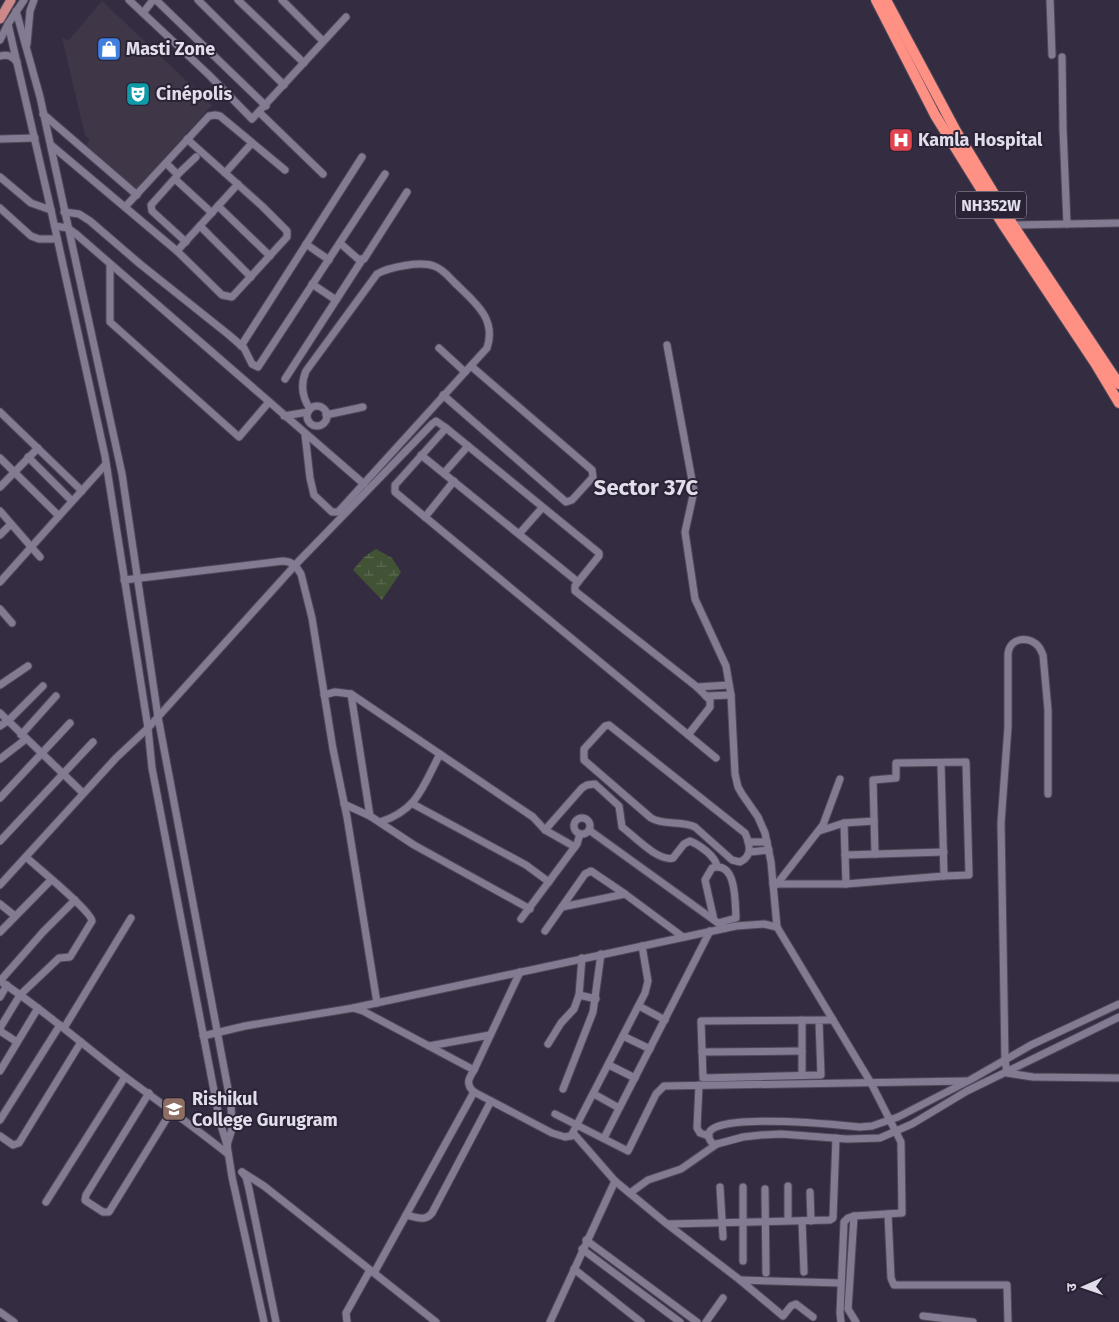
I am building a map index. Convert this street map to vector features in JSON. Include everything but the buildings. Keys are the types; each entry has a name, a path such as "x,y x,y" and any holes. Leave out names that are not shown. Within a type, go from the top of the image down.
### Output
{"highway":[{"name":"NH352W","path":"876,0 935,115 1096,363 1119,403"},
{"name":"NH352W","path":"886,0 1008,226 1119,384"}],"main road":[{"path":"4,18 12,0"}],"street":[{"path":"0,40 4,18 16,11 24,0"},
{"path":"27,51 28,26 34,0"},
{"path":"129,0 209,75 252,120 346,17"},
{"path":"143,13 155,0 266,106"},
{"path":"198,0 284,85"},
{"path":"238,0 304,63"},
{"path":"282,0 323,41"},
{"path":"1050,0 1052,56"},
{"path":"16,11 51,145 122,474 158,717 232,1114 232,1129 227,1145"},
{"path":"4,18 17,62 52,210 106,464 160,812 220,1122 232,1165 232,1177 264,1322"},
{"path":"0,56 9,55 17,62"},
{"path":"1062,57 1067,224"},
{"path":"259,112 323,174"},
{"path":"43,114 137,196"},
{"path":"125,208 209,116 220,116 285,170"},
{"path":"0,139 35,138"},
{"path":"51,145 177,251 226,297 232,297 287,236 287,231 187,139"},
{"path":"225,174 252,143"},
{"path":"186,242 150,208 196,157"},
{"path":"241,346 362,157"},
{"path":"166,163 176,177 212,213"},
{"path":"64,212 79,214 90,221 241,346 247,352 252,364 258,368 385,174"},
{"path":"0,177 32,203 52,210"},
{"path":"177,251 238,184"},
{"path":"284,379 407,192"},
{"path":"218,206 270,256"},
{"path":"0,208 38,240 57,239"},
{"path":"1008,226 1119,223"},
{"path":"55,226 68,228 364,484"},
{"path":"200,226 251,278"},
{"path":"340,243 362,260"},
{"path":"306,244 329,260"},
{"path":"110,264 110,322 239,437 268,402"},
{"path":"284,416 309,411 318,406 324,409 326,414 324,423 316,426 307,436 312,488 314,496 322,504 332,512 338,512 487,348 489,327 482,309 436,266 417,264 383,271 372,279 306,371 302,390 309,411 308,421 316,426"},
{"path":"312,284 336,300"},
{"path":"667,345 694,491 691,508 686,520 685,532 695,599 726,666 731,695 734,768 738,787 758,817 767,842 775,884 777,927 871,1083 901,1142 902,1213 854,1216 844,1222 841,1322"},
{"path":"439,348 465,372"},
{"path":"443,395 566,502 572,500 592,477 592,470 471,366"},
{"path":"326,414 363,407"},
{"path":"0,412 82,491"},
{"path":"0,885 116,758 148,728 295,565 436,421 599,554 575,586 575,591 697,687 710,700 710,707 688,735"},
{"path":"446,428 394,487 395,492 716,758"},
{"path":"444,473 468,446"},
{"path":"0,487 38,448"},
{"path":"422,455 578,582"},
{"path":"28,457 72,501"},
{"path":"0,458 60,516"},
{"path":"0,582 32,549 106,464"},
{"path":"425,518 454,481"},
{"path":"519,534 542,508"},
{"path":"0,511 40,557"},
{"path":"0,535 12,524"},
{"path":"124,580 283,561 295,565 301,574 312,618 377,1003"},
{"path":"0,609 12,623"},
{"path":"1007,1072 1005,1060 1002,798 1008,727 1009,647 1013,642 1022,639 1033,642 1039,647 1043,655 1048,710 1048,794"},
{"path":"0,685 28,666"},
{"path":"697,687 729,685"},
{"path":"0,726 43,686"},
{"path":"324,695 335,692 351,694 533,817 545,830 575,847"},
{"path":"351,694 370,816"},
{"path":"706,696 731,695"},
{"path":"0,759 24,737 56,696"},
{"path":"0,713 83,794"},
{"path":"0,798 70,722"},
{"path":"750,852 745,833 612,726 605,726 584,749 584,760 651,818 663,823 684,823 695,827 732,860 743,861 750,852 769,850"},
{"path":"0,841 93,742"},
{"path":"380,822 394,817 413,804 440,754"},
{"path":"775,884 846,884 970,875 966,762 941,764 896,763 896,778 873,780 875,854"},
{"path":"941,764 944,876"},
{"path":"775,884 819,832 827,818 840,778"},
{"path":"545,830 582,788 595,784 619,806 622,826 663,859 673,858 687,841 690,841 711,856 716,861 717,866"},
{"path":"344,804 370,816 414,845 530,909"},
{"path":"413,804 526,865 549,882"},
{"path":"583,818 590,825 585,833 580,834 574,827 578,819 583,818"},
{"path":"819,832 844,823 874,821"},
{"path":"844,823 846,884"},
{"path":"588,830 725,928"},
{"path":"521,919 575,847 580,834"},
{"path":"748,842 767,842"},
{"path":"845,855 944,852"},
{"path":"17,1042 0,1029 20,994 59,958 70,957 91,924 91,917 26,857"},
{"path":"717,866 725,869 732,876 736,918 716,922 705,880 712,868 717,866"},
{"path":"544,931 588,871 595,873 684,937"},
{"path":"0,932 51,880"},
{"path":"562,907 625,894"},
{"path":"0,997 2,982 42,932 74,900"},
{"path":"0,904 15,916"},
{"path":"0,1120 131,918"},
{"path":"204,1036 353,1008 725,928 753,924 777,927"},
{"path":"604,1138 710,931"},
{"path":"571,1136 645,993 648,981 642,946"},
{"path":"563,1089 590,1020 596,999 602,954"},
{"path":"548,1044 561,1023 572,1013 579,995 582,958"},
{"path":"520,972 468,1083 470,1088 474,1092 552,1133 565,1137 575,1135 615,1181 783,1316 791,1306 796,1304 813,1317"},
{"path":"2,982 228,1154"},
{"path":"579,995 596,999"},
{"path":"717,1144 713,1144 710,1140 711,1130 729,1124 785,1120 860,1127 872,1126 890,1120 970,1080 1031,1045 1119,1004"},
{"path":"639,1006 665,1020"},
{"path":"0,1071 38,1008"},
{"path":"353,1008 363,1011 474,1070"},
{"path":"630,1193 648,1180 681,1169 717,1144 743,1137 781,1134 868,1140 880,1138 896,1132 980,1085 1119,1017"},
{"path":"802,1020 802,1075"},
{"path":"819,1021 820,1075 703,1078 701,1021 833,1020"},
{"path":"429,1046 490,1035"},
{"path":"624,1036 650,1049"},
{"path":"0,1136 14,1145 19,1143 81,1042"},
{"path":"702,1052 802,1051"},
{"path":"609,1065 635,1078"},
{"path":"1007,1072 1033,1077 1119,1078"},
{"path":"46,1202 125,1077"},
{"path":"555,1114 604,1138 624,1151 628,1151 659,1090 664,1086 970,1080 980,1085"},
{"path":"699,1085 697,1128 700,1133 709,1136"},
{"path":"347,1322 346,1313 406,1215 474,1092"},
{"path":"149,1093 86,1195 86,1202 103,1212 109,1212 172,1110"},
{"path":"594,1094 619,1108"},
{"path":"406,1215 421,1219 430,1216 491,1101"},
{"path":"667,1224 811,1221 834,1218 836,1138"},
{"path":"232,1165 264,1186 436,1322"},
{"path":"242,1172 246,1177 249,1188 276,1322"},
{"path":"550,1322 586,1240 615,1181"},
{"path":"788,1186 788,1220"},
{"path":"720,1187 723,1237"},
{"path":"743,1187 743,1261"},
{"path":"765,1189 766,1273"},
{"path":"810,1192 811,1221"},
{"path":"888,1214 891,1278 894,1285 1007,1285 1008,1322"},
{"path":"854,1216 848,1309 856,1322"},
{"path":"802,1220 804,1272"},
{"path":"586,1240 697,1322"},
{"path":"582,1249 680,1322"},
{"path":"574,1269 641,1322"},
{"path":"740,1280 841,1283"},
{"path":"706,1322 723,1298"},
{"path":"0,1312 14,1322"},
{"path":"923,1316 973,1322"}],"shaded area":[{"path":"102,1 212,105 135,190 86,145 90,140 85,135 62,38 69,40"}],"green space":[{"path":"376,549 392,558 401,572 382,600 353,570 364,557"}],"place":[{"name":"Masti Zone","path":"109,49"},
{"name":"Cinépolis","path":"138,94"},
{"name":"Kamla Hospital","path":"901,140"},
{"name":"Rishikul College Gurugram","path":"174,1109"}],"district":[{"name":"Sector 37C","path":"646,487"}]}
